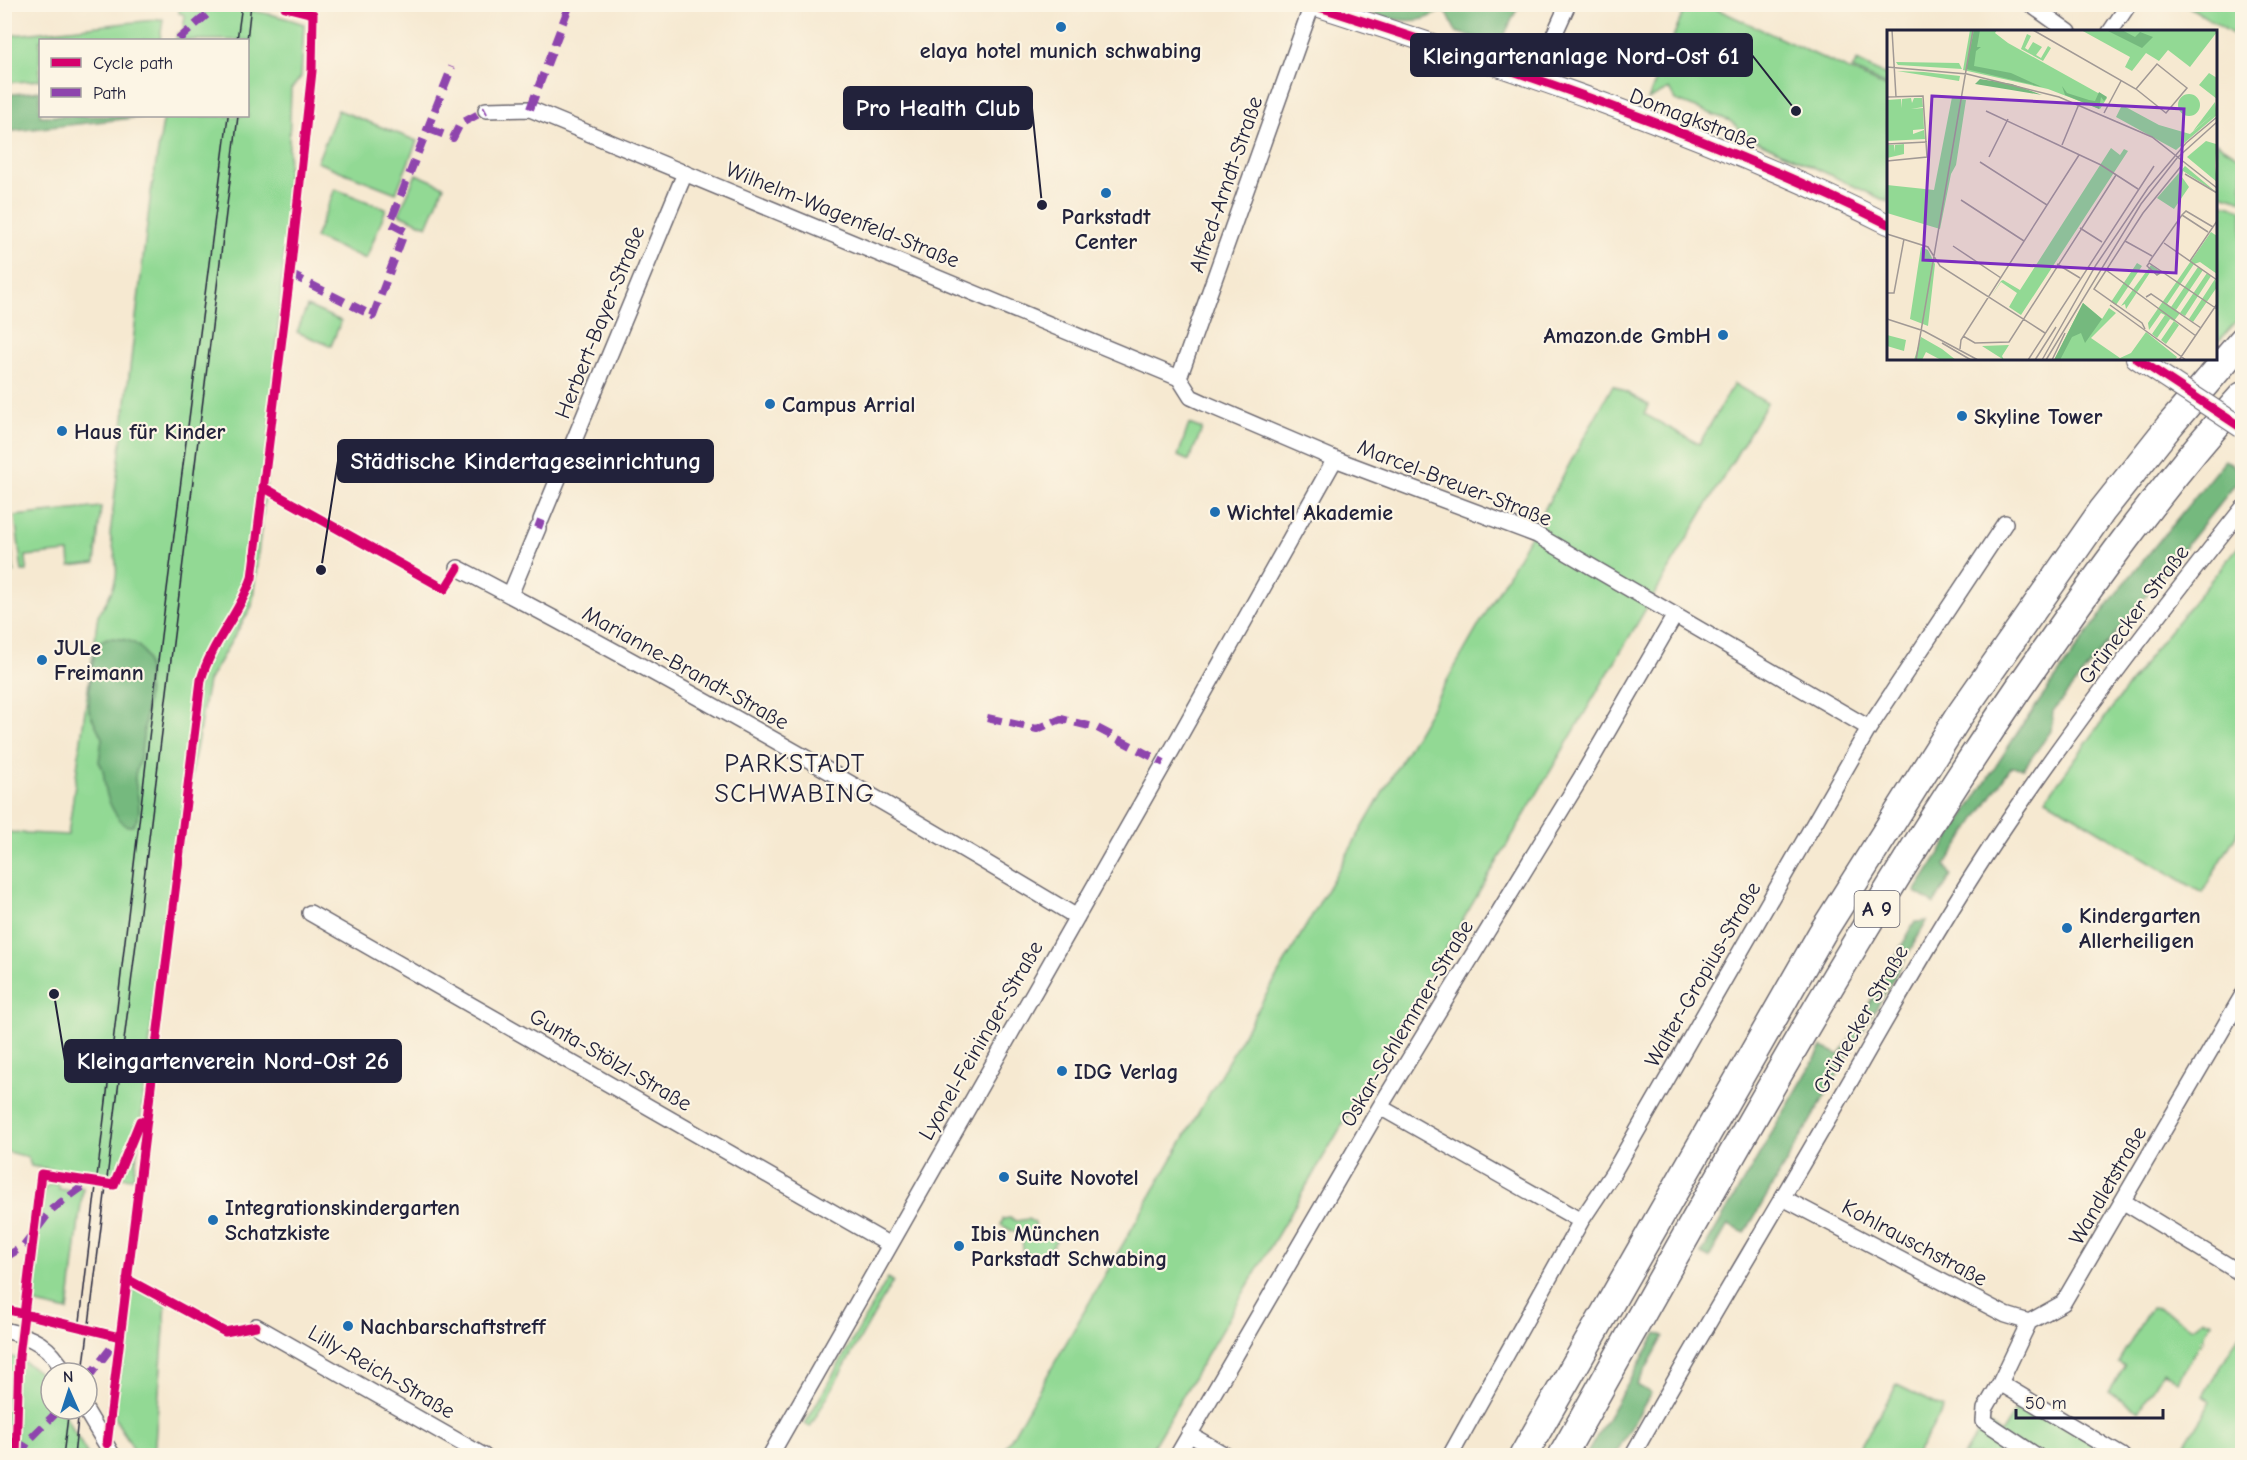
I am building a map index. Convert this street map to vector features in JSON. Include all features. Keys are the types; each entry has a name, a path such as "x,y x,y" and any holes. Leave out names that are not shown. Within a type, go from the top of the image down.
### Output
{"highway":[{"name":"A 9","path":"1523,1455 1822,933 1959,717 2103,511 2171,424 2242,341"},
{"name":"A 9","path":"1562,1455 1756,1112 1906,860 2075,607 2201,442 2242,396"}],"street":[{"path":"1534,79 1568,4"},
{"path":"2030,4 2066,30"},
{"path":"2111,30 2129,4"},
{"name":"Domagkstraße","path":"1311,5 1534,79 1750,160 1887,224"},
{"name":"Alfred-Arndt-Straße","path":"1179,378 1311,5"},
{"name":"Wilhelm-Wagenfeld-Straße","path":"486,110 530,109 1179,378"},
{"name":"Herbert-Bayer-Straße","path":"510,596 685,173"},
{"path":"2143,363 2242,428"},
{"name":"Marcel-Breuer-Straße","path":"1179,378 1191,397 1335,459 1537,535 1869,728"},
{"name":"Lyonel-Feininger-Straße","path":"770,1455 1230,648 1335,459"},
{"name":"Grünecker Straße","path":"1632,1455 1717,1305 1783,1198 1930,944 2026,795 2150,625 2242,509"},
{"name":"Walter-Gropius-Straße","path":"1450,1455 1581,1221 1613,1173 1869,728 2005,523"},
{"name":"Marianne-Brandt-Straße","path":"458,568 874,796 1077,917"},
{"name":"Oskar-Schlemmer-Straße","path":"1177,1455 1380,1107 1582,776 1675,615"},
{"name":"Gunta-Stölzl-Straße","path":"310,913 890,1245"},
{"name":"Wandletstraße","path":"2029,1322 2063,1303 2124,1202 2242,996"},
{"path":"1380,1107 1581,1221"},
{"name":"Kohlrauschstraße","path":"1783,1198 2006,1315 2029,1322"},
{"path":"2124,1202 2242,1274"},
{"path":"2029,1322 1985,1409 1984,1421 2037,1455"},
{"name":"Lilly-Reich-Straße","path":"256,1326 484,1455"},
{"path":"4,1330 37,1340 47,1346 57,1361"},
{"path":"2000,1383 2117,1454"},
{"path":"92,1421 113,1455"},
{"path":"1189,1434 1227,1455"}],"green space":[{"path":"180,5 212,6 274,15 304,24 301,77 291,89 286,229 265,493 252,606 208,681 161,947 134,1178 81,1174 31,1166 28,1157 5,1151 4,832 68,835 98,615 110,594 116,577 116,559 110,535 151,192 164,117 249,117 249,39 176,39 177,33 183,33 185,15 179,13"},
{"path":"1361,5 1519,5 1500,44 1456,32 1446,11 1424,19 1399,20 1374,14"},
{"path":"1686,5 1708,5 1887,88 1887,202 1749,137 1730,121 1675,100 1669,89 1648,100"},
{"path":"2186,5 2242,5 2242,40"},
{"path":"163,19 160,39 39,39 39,80 5,83 5,36"},
{"path":"1857,61 1887,76 1887,86 1852,69"},
{"path":"39,91 39,117 143,117 5,132 5,95"},
{"path":"338,110 417,141 396,193 317,162"},
{"path":"2217,143 2242,159 2242,200 2217,193"},
{"path":"416,174 444,186 427,226 399,214"},
{"path":"335,189 386,209 366,259 315,238"},
{"path":"2217,202 2242,209 2242,315 2217,343"},
{"path":"307,306 341,321 331,346 297,332"},
{"path":"1734,384 1767,403 1148,1455 1001,1456 1521,552 1613,385 1649,405 1644,414 1699,444"},
{"path":"1189,424 1202,429 1189,461 1178,456"},
{"path":"2225,460 2240,471 2242,476 2053,711 2051,731 2024,768 2011,767 1945,865 1951,876 1934,904 1915,892 2021,727 2115,595"},
{"path":"101,507 95,563 70,566 69,552 26,556 27,571 22,571 15,516"},
{"path":"7,517 14,572 6,573 4,518"},
{"path":"2242,542 2242,825 2202,893 2046,799 2154,650"},
{"path":"107,638 135,644 143,651 148,665 145,723 135,777 139,809 132,826 126,826 122,822 109,802 103,770 99,762 102,738 89,711 90,677 97,643"},
{"path":"1927,921 1745,1233 1728,1225 1709,1258 1701,1254 1822,1047 1840,1055 1915,922"},
{"path":"52,1183 59,1185 59,1189 72,1191 73,1186 83,1187 68,1311 28,1302 44,1189"},
{"path":"1010,1218 1016,1221 1028,1219 1035,1223 1038,1236 1045,1236 1052,1232 1059,1235 1043,1263 1023,1251 1022,1236 1001,1225 1003,1219"},
{"path":"888,1278 893,1281 810,1427 805,1424"},
{"path":"140,1289 166,1304 154,1455 137,1455 114,1417 130,1292"},
{"path":"2151,1307 2159,1308 2192,1328 2203,1319 2211,1323 2178,1381 2163,1371 2139,1411 2109,1392 2125,1366 2118,1362"},
{"path":"2242,1330 2242,1455 2178,1455 2211,1402 2203,1396"},
{"path":"1657,1333 1664,1336 1637,1385 1651,1393 1615,1455 1586,1455"},
{"path":"5,1355 18,1359 39,1373 39,1421 68,1421 88,1455 5,1455"},
{"path":"1897,1385 1944,1408 1916,1455 1855,1455"},
{"path":"2024,1397 2114,1456 1963,1456 1984,1421 2001,1433"}],"tram line":[{"path":"237,39 242,4"},
{"path":"247,39 251,4"},
{"path":"79,1330 161,636 228,117"},
{"path":"84,1361 238,117"},
{"path":"63,1456 67,1421"},
{"path":"74,1456 78,1421"}],"marked path":[{"path":"179,39 219,4"},
{"path":"530,109 570,4"},
{"path":"290,274 373,316 405,231 390,223 452,67"},
{"path":"429,129 453,138 460,124 486,110"},
{"path":"538,528 541,520"},
{"path":"987,718 1037,729 1061,719 1097,728 1164,763"},
{"path":"4,1258 24,1246 52,1209 89,1182"},
{"path":"99,1363 117,1340"},
{"path":"19,1456 29,1440 48,1421"}],"cycle path":[{"path":"107,1444 201,680 211,654 252,578 290,274 312,71 313,14 285,7 285,4"},
{"path":"1310,4 1604,103 1748,160 1887,224"},
{"path":"2139,360 2242,428"},
{"path":"263,487 445,589 458,568"},
{"path":"16,1456 19,1356 41,1174 114,1185 140,1121"},
{"path":"127,1279 225,1332 256,1326"},
{"path":"4,1309 120,1337"}],"place":[{"name":"elaya hotel munich schwabing","path":"1061,27"},
{"name":"Kleingartenanlage Nord-Ost 61","path":"1796,111"},
{"name":"Parkstadt Center","path":"1106,193"},
{"name":"Pro Health Club","path":"1042,205"},
{"name":"Amazon.de GmbH","path":"1723,335"},
{"name":"Campus Arrial","path":"770,404"},
{"name":"Skyline Tower","path":"1962,416"},
{"name":"Haus für Kinder","path":"62,431"},
{"name":"Wichtel Akademie","path":"1215,512"},
{"name":"Städtische Kindertageseinrichtung","path":"321,570"},
{"name":"JULe Freimann","path":"42,660"},
{"name":"Kindergarten Allerheiligen","path":"2067,928"},
{"name":"Kleingartenverein Nord-Ost 26","path":"54,994"},
{"name":"IDG Verlag","path":"1062,1071"},
{"name":"Suite Novotel","path":"1004,1177"},
{"name":"Integrationskindergarten Schatzkiste","path":"213,1220"},
{"name":"Ibis München Parkstadt Schwabing","path":"959,1246"},
{"name":"Nachbarschaftstreff","path":"348,1326"}],"district":[{"name":"PARKSTADT SCHWABING","path":"795,778"}]}
